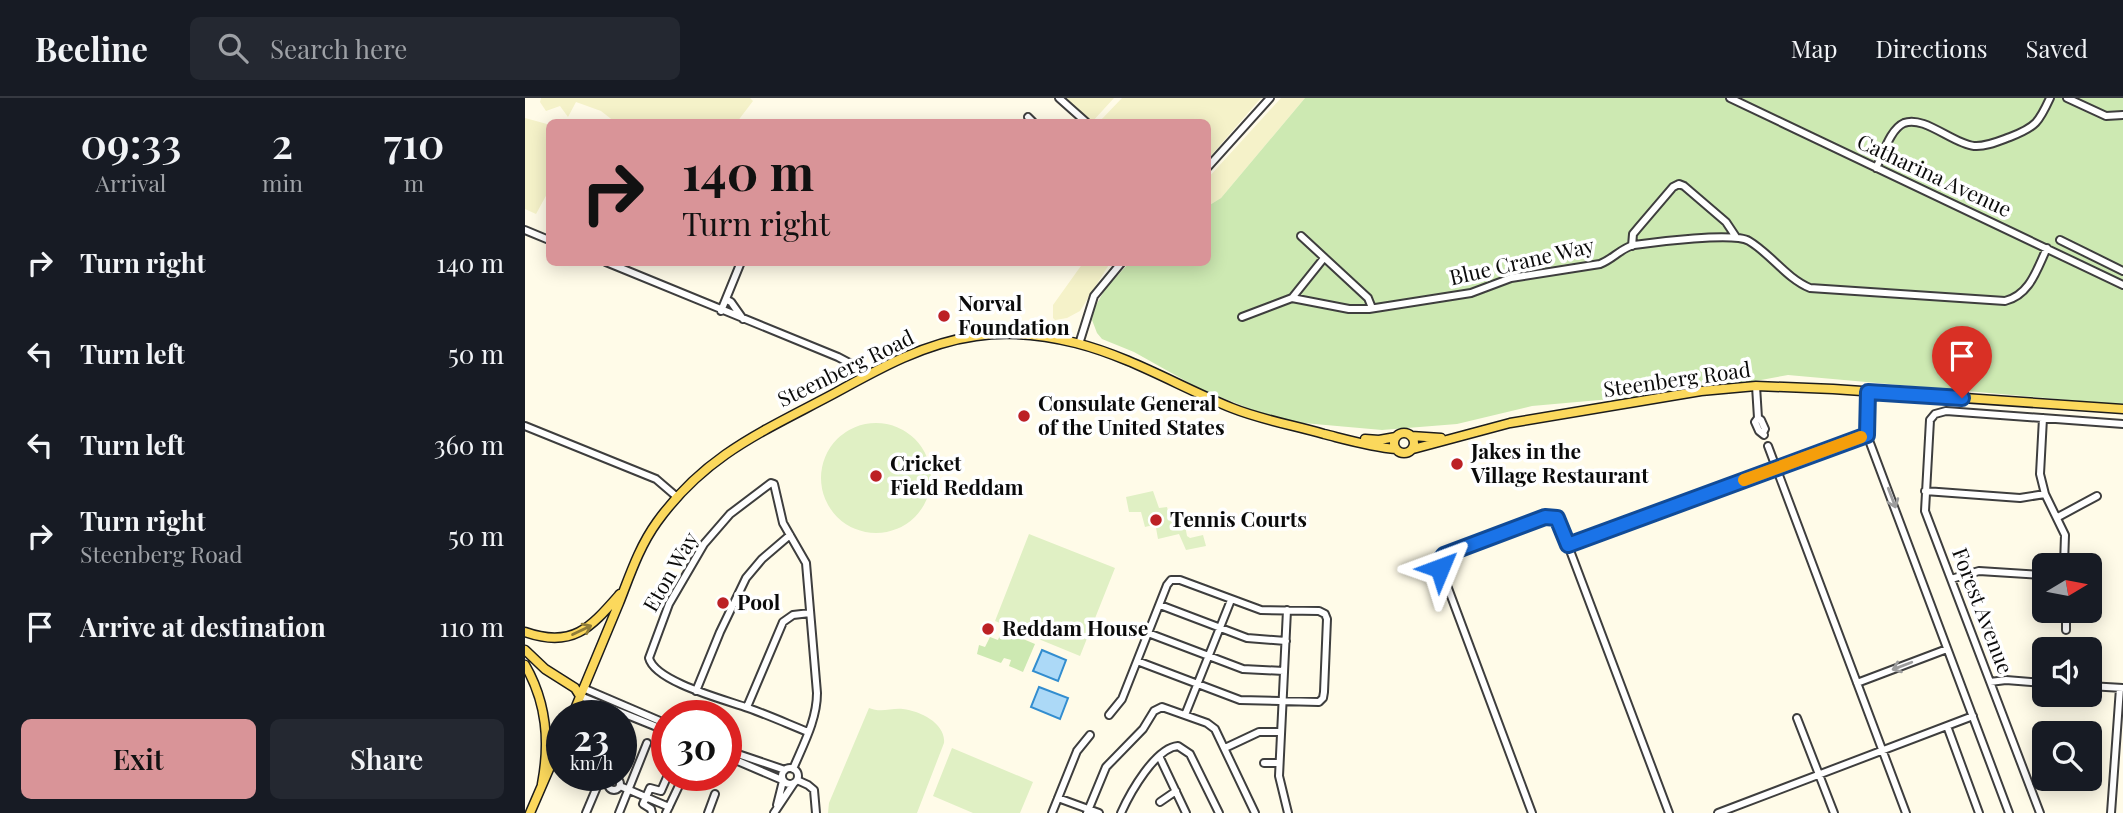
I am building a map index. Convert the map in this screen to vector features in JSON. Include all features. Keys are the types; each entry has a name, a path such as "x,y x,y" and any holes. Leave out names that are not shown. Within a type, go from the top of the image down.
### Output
{"main road":[{"name":"Steenberg Road","path":"577,700 644,542 677,497 703,471 734,447 864,376 915,353 976,336 1036,335 1117,356 1234,409 1281,424 1396,449"},
{"name":"Steenberg Road","path":"1413,449 1510,423 1710,389 1756,386 2123,409"},
{"name":"Steenberg Road","path":"1324,433 1374,440 1396,437"},
{"path":"1403,433 1411,436 1414,440 1413,449 1405,453 1396,449 1396,437 1403,433"},
{"name":"Steenberg Road","path":"1411,436 1448,439"},
{"path":"525,632 554,638 583,631 601,617 624,590"},
{"path":"525,650 545,669 580,691"},
{"path":"525,665 536,685 545,719 547,755 543,784"},
{"path":"530,813 546,777"}],"street":[{"path":"1059,98 1083,119"},
{"path":"1211,164 1270,98"},
{"name":"Catharina Avenue","path":"1730,98 2123,285"},
{"path":"1876,168 1895,131 1908,121 1917,121 1968,145 1981,146 2030,129 2039,121 2050,98"},
{"path":"2067,98 2106,116 2123,115"},
{"path":"1632,246 1633,234 1669,190 1678,184 1727,222 1736,237 1749,242 1791,277 1810,288 1994,302 2015,298 2028,287 2047,248"},
{"path":"525,230 546,239"},
{"path":"1301,236 1368,298 1372,309"},
{"name":"Blue Crane Way","path":"1292,298 1349,309 1372,309 1471,293 1511,278 1600,264 1632,246 1736,237"},
{"path":"2060,240 2123,271"},
{"path":"2081,265 2086,253"},
{"path":"1242,317 1292,298 1324,258"},
{"path":"615,266 838,357 855,366 864,376"},
{"path":"722,311 740,266"},
{"path":"1079,344 1094,296 1119,266"},
{"path":"727,300 744,320"},
{"path":"1756,386 1757,420 1762,420 1765,429 1763,434"},
{"path":"1868,392 1867,435 2009,813"},
{"name":"Forest Avenue","path":"2040,813 1926,511 1926,491 1930,422 1933,415 1941,411 2043,418"},
{"path":"2064,553 2065,535 2045,494 2040,474 2043,418 2123,424"},
{"path":"525,426 656,480 677,497"},
{"path":"1568,545 1867,435"},
{"path":"1768,446 1906,813"},
{"name":"Eton Way","path":"789,769 808,732 817,698 806,562 781,516 774,484 770,483 720,524 695,557 665,613 649,658 654,668 696,691 808,732"},
{"path":"1926,491 2020,498 2045,494"},
{"path":"2058,517 2097,496"},
{"path":"1532,813 1442,575 1440,560 1457,549 1549,516 1559,520 1669,813"},
{"path":"696,691 746,578 762,559 790,535"},
{"path":"1951,579 1979,571 2032,574"},
{"path":"1109,715 1122,699 1148,633 1160,605 1167,585 1171,580 1180,580 1261,610 1319,611 1325,614 1327,619 1323,698 1315,702 1240,700 1137,661"},
{"path":"1185,715 1231,600"},
{"path":"1160,605 1253,639 1286,641"},
{"path":"1287,610 1279,763 1280,788 1289,813"},
{"path":"747,708 783,622 793,615 810,613"},
{"path":"2066,623 2066,630"},
{"path":"1148,633 1248,670 1284,671"},
{"path":"1857,683 1947,649"},
{"path":"1990,681 2032,681"},
{"path":"2102,687 2122,688 2111,813"},
{"path":"580,691 651,718"},
{"path":"580,691 651,724"},
{"path":"1088,811 1107,767 1143,729 1154,711 1165,708 1212,726 1255,813"},
{"path":"1718,813 1973,716"},
{"path":"1797,718 1834,813"},
{"path":"1947,726 1979,813"},
{"path":"1225,748 1259,732 1281,732"},
{"path":"1052,813 1077,751 1090,734"},
{"path":"637,769 647,743"},
{"path":"1121,813 1138,781 1173,746 1187,750 1219,813"},
{"path":"742,758 789,784 795,782 808,785 814,790 816,813"},
{"path":"1160,758 1186,813"},
{"path":"742,760 751,763"},
{"path":"1264,763 1279,763"},
{"path":"763,768 797,772 795,782 776,810"},
{"path":"776,810 782,774 789,769"},
{"path":"651,789 645,797 644,805 651,809 652,813"},
{"path":"586,813 595,791"},
{"path":"619,813 629,791"},
{"path":"631,791 668,810 677,791"},
{"path":"1160,802 1176,791"},
{"path":"708,813 715,794"},
{"path":"1058,798 1099,813"},
{"path":"1744,803 1748,813"}],"shaded area":[{"path":"541,98 750,98 753,101 739,119 611,119 601,111 576,102 568,117 560,106 546,111 540,102"},
{"path":"1065,98 1114,98 1095,119 1089,119"},
{"path":"1122,98 1261,98 1211,156 1211,119 1102,119"},
{"path":"1281,98 1305,98 1221,198 1211,204 1211,175"},
{"path":"525,118 546,124 546,196 536,214 525,209"},
{"path":"1081,266 1108,266 1080,311 1067,318 1055,320 1053,305"}],"green space":[{"path":"1305,98 2123,98 2123,405 1788,375 1701,391 1532,406 1457,424 1382,430 1281,421 1200,389 1134,352 1102,339 1092,320 1094,309 1105,289 1126,266 1211,266 1211,204 1221,198"},
{"name":"Cricket Field Reddam","path":"876,423 897,428 915,439 926,457 931,478 926,499 915,517 897,528 876,533 855,528 837,517 826,499 821,478 826,457 837,439 855,428"},
{"name":"Tennis Courts","path":"1153,491 1159,508 1167,507 1171,522 1184,520 1187,536 1190,538 1203,535 1206,546 1186,550 1179,534 1158,539 1153,525 1145,527 1141,512 1129,512 1126,497"},
{"path":"1029,534 1115,568 1080,656 995,621"},
{"path":"1002,630 1035,644 1023,672 1009,666 1011,660 1004,658 1001,663 977,654 979,645 985,647 990,637 998,640"},
{"path":"869,708 910,710 937,724 944,736 944,743 917,813 828,813 829,803"},
{"path":"952,748 1033,782 1020,813 973,813 933,796"}],"water":[{"path":"1042,650 1066,660 1058,681 1033,671"},
{"path":"1039,687 1068,698 1060,719 1031,707"}],"slow traffic":[{"path":"1744,480 1861,437"}],"place":[{"name":"Norval Foundation","path":"944,316"},
{"name":"Consulate General of the United States","path":"1024,416"},
{"name":"Jakes in the Village Restaurant","path":"1457,464"},
{"name":"Cricket Field Reddam","path":"876,476"},
{"name":"Tennis Courts","path":"1156,520"},
{"name":"Pool","path":"723,603"},
{"name":"Reddam House","path":"988,629"}],"route":[{"path":"1440,568 1440,560 1444,555 1545,517 1557,518 1568,545 1867,435 1868,392 1962,398"}]}
